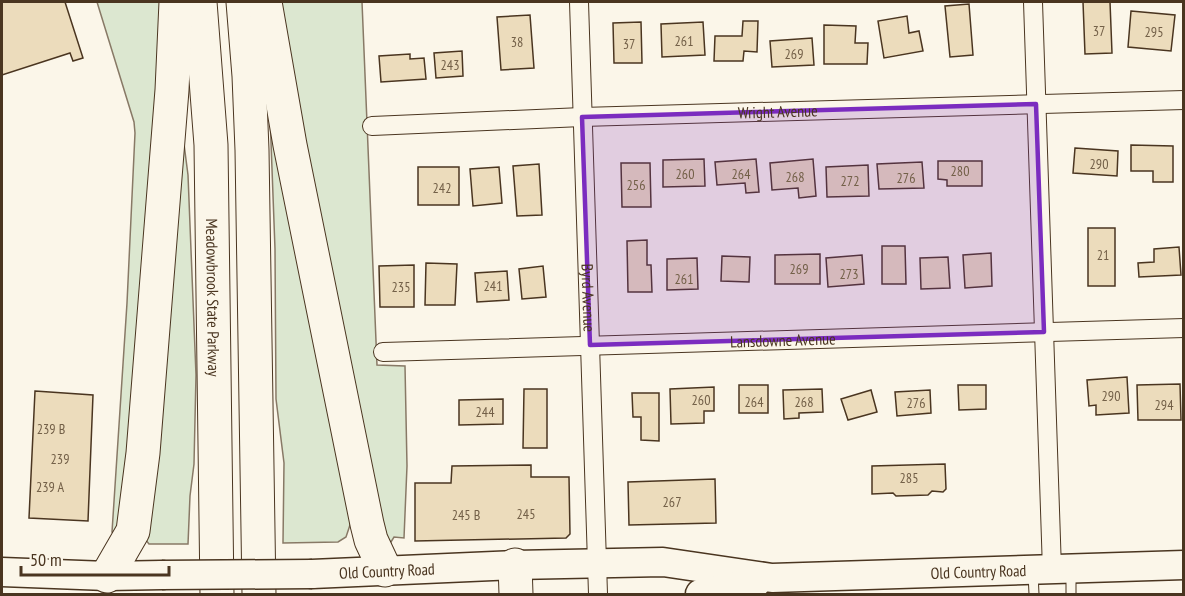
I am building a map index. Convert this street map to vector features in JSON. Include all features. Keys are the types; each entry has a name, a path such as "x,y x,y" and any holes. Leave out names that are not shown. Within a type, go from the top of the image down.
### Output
{"highway":[{"path":"107,576 133,531 139,488 177,2"},
{"name":"Meadowbrook State Parkway","path":"200,2 211,145 217,594"},
{"path":"243,2 252,150 259,594"},
{"path":"265,2 290,145 369,533 386,570"}],"main road":[{"name":"Old Country Road","path":"2,572 107,576 312,574 386,570 515,580 597,563 663,562 772,578 1052,580 1184,565"},
{"name":"Old Country Road","path":"700,594 772,578"}],"street":[{"name":"Byrd Avenue","path":"579,2 598,594"},
{"path":"1033,2 1052,580"},
{"name":"Wright Avenue","path":"372,126 582,117 1184,100"},
{"name":"Lansdowne Avenue","path":"383,352 1184,328"}],"highlighted area":[{"path":"1036,104 1044,332 590,345 582,117"}],"green space":[{"path":"97,2 162,2 162,75 120,532 112,532 135,133 134,122"},
{"path":"274,2 362,2 377,365 405,366 407,466 404,538 394,537 391,542 384,538"},
{"path":"268,62 354,513 346,537 338,542 283,543 284,463 276,399 275,249"},
{"path":"180,113 188,175 196,375 194,464 188,544 149,544 145,539"}],"building":[{"path":"2,2 65,2 83,58 73,61 70,53 2,75"},
{"path":"1083,2 1110,2 1112,53 1085,54"},
{"path":"969,4 973,55 950,57 945,6"},
{"path":"1131,11 1175,15 1171,51 1128,47"},
{"path":"530,15 534,68 501,70 497,17"},
{"path":"907,16 909,33 919,31 923,51 884,58 878,21"},
{"path":"743,21 758,21 757,52 744,51 743,61 714,61 715,36 742,36"},
{"path":"641,22 642,63 614,63 613,23"},
{"path":"703,22 705,55 662,57 661,24"},
{"path":"824,25 856,26 855,43 868,43 867,64 824,64"},
{"path":"812,38 814,65 772,67 770,41"},
{"path":"462,51 463,76 436,78 434,53"},
{"path":"410,54 410,59 424,58 426,79 381,82 379,56"},
{"path":"1131,145 1173,146 1173,182 1153,182 1153,171 1131,171"},
{"path":"1075,148 1118,151 1117,176 1073,173"},
{"path":"704,159 705,186 663,187 663,160"},
{"path":"756,159 759,192 746,193 745,183 717,185 715,162"},
{"path":"813,159 816,196 799,198 798,188 772,190 770,163"},
{"path":"938,161 982,161 982,186 947,186 947,180 938,179"},
{"path":"922,162 924,188 879,189 877,164"},
{"path":"621,163 650,163 651,207 622,207"},
{"path":"539,164 542,215 517,216 513,166"},
{"path":"868,165 869,196 827,197 826,167"},
{"path":"418,167 459,167 459,205 418,205"},
{"path":"499,167 502,203 473,206 470,169"},
{"path":"1088,228 1115,228 1115,286 1088,286"},
{"path":"647,240 647,265 651,265 652,292 628,292 627,241"},
{"path":"882,246 905,246 906,284 882,284"},
{"path":"1179,247 1181,275 1139,277 1138,263 1154,262 1154,249"},
{"path":"991,253 992,286 965,288 963,255"},
{"path":"820,254 820,284 775,284 775,255"},
{"path":"862,255 864,284 828,287 826,258"},
{"path":"722,256 750,257 749,282 721,281"},
{"path":"948,257 950,288 921,289 920,258"},
{"path":"697,258 698,289 667,290 667,259"},
{"path":"426,263 457,264 455,305 425,305"},
{"path":"414,265 414,307 380,307 379,266"},
{"path":"543,266 546,297 522,299 519,269"},
{"path":"507,271 509,300 477,302 475,273"},
{"path":"1127,377 1129,413 1096,415 1096,405 1089,406 1087,380"},
{"path":"1180,384 1181,420 1138,420 1137,385"},
{"path":"739,385 768,385 768,413 739,413"},
{"path":"958,385 986,385 986,409 959,410"},
{"path":"714,387 714,411 704,411 704,423 671,424 670,389"},
{"path":"524,389 547,389 547,448 523,448"},
{"path":"822,389 823,412 799,413 799,418 784,419 783,390"},
{"path":"871,390 877,412 848,420 841,399"},
{"path":"930,390 931,413 897,416 895,392"},
{"path":"35,391 93,395 88,521 29,518"},
{"path":"632,393 659,393 659,441 641,440 641,417 633,417"},
{"path":"503,399 503,424 459,425 459,400"},
{"path":"945,464 946,489 943,492 932,491 928,495 896,496 893,493 872,494 872,466"},
{"path":"531,465 531,477 569,477 570,534 566,538 415,541 415,483 451,483 452,466"},
{"path":"715,479 716,523 629,525 628,482"}]}
